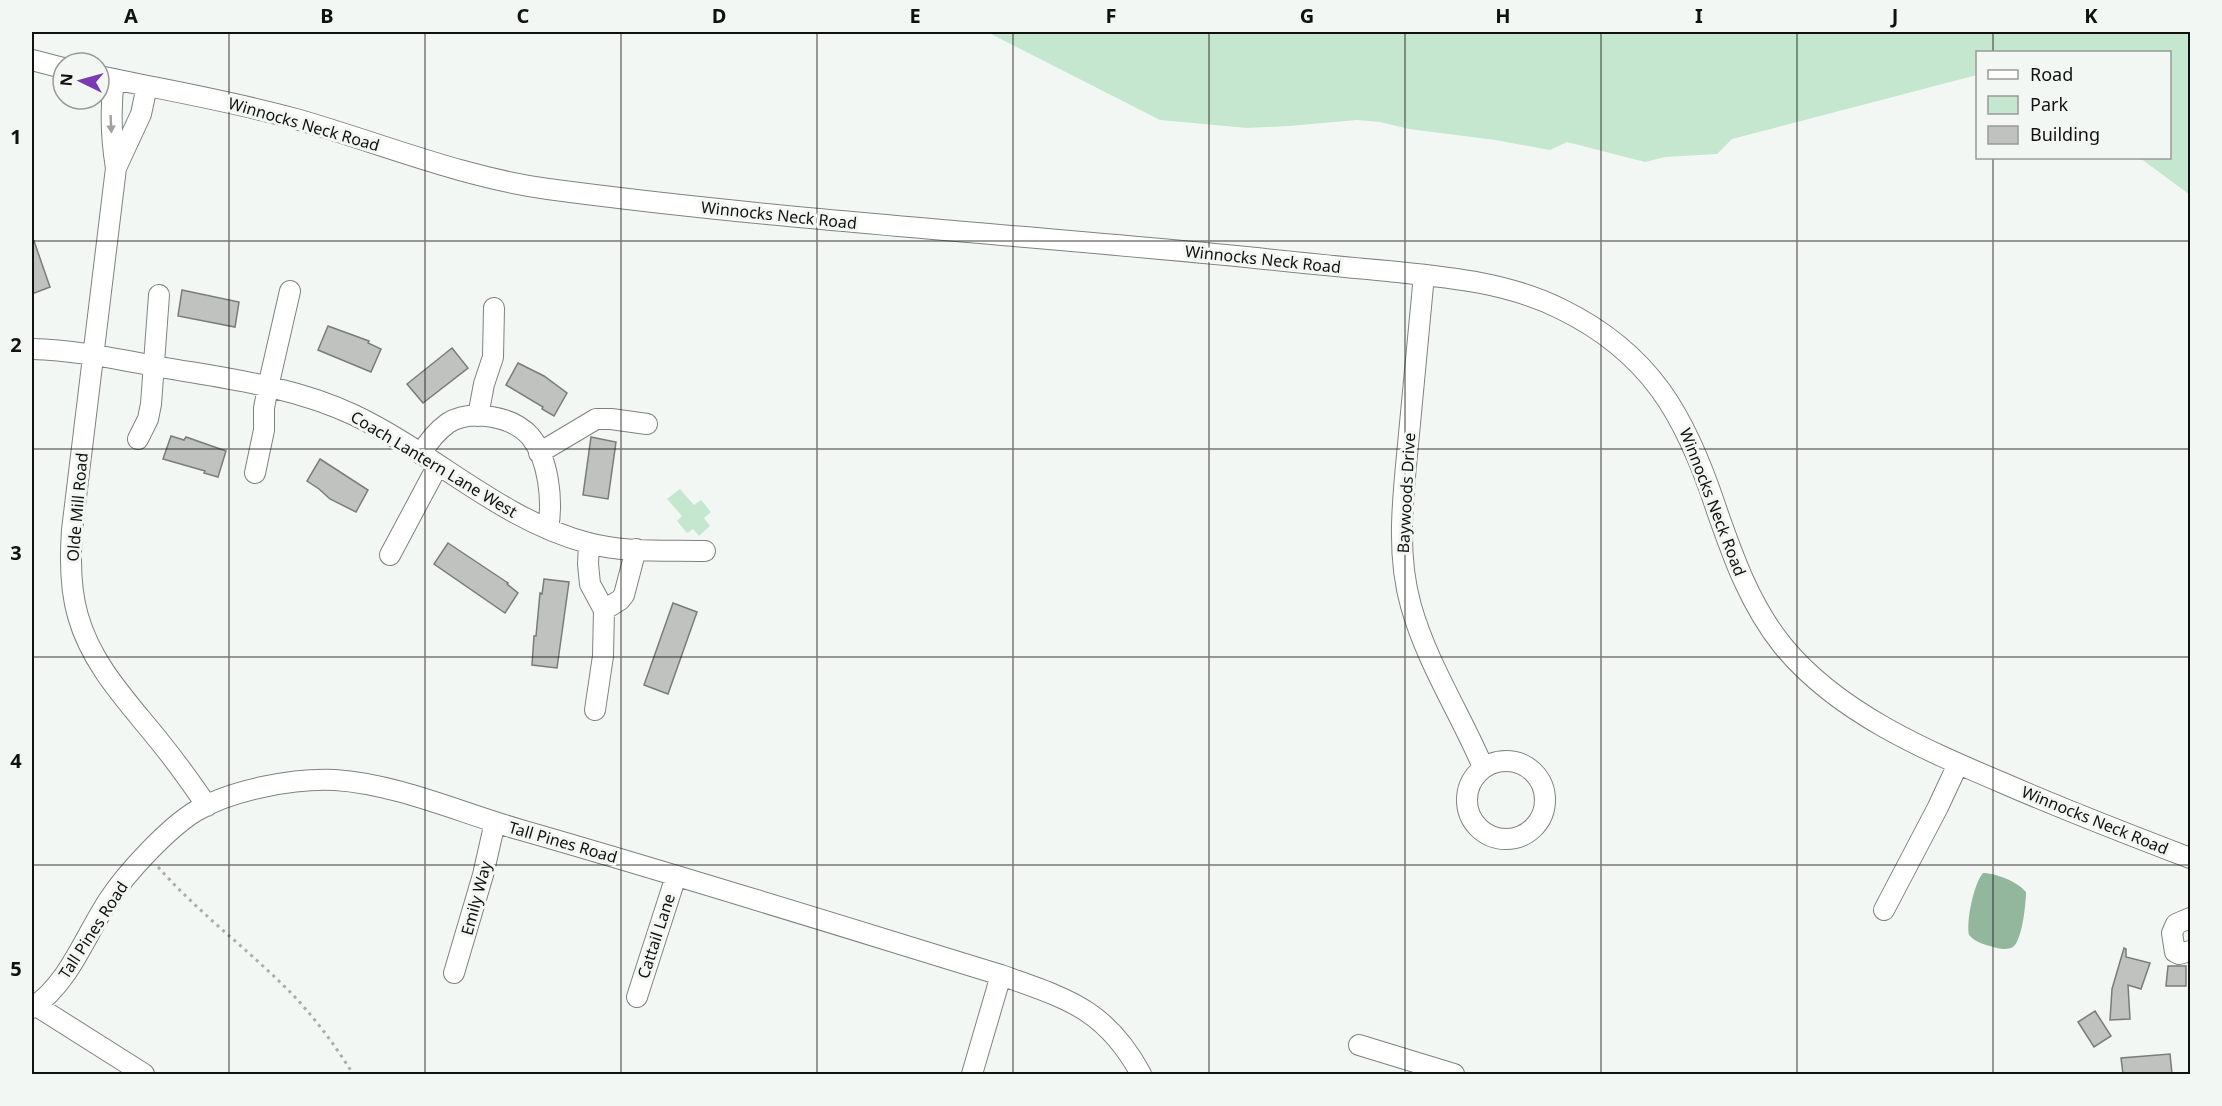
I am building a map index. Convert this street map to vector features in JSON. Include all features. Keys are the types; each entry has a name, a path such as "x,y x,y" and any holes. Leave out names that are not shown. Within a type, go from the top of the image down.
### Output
{"street":[{"path":"32,60 51,65"},
{"name":"Winnocks Neck Road","path":"111,78 264,110 442,166 487,178 541,188 801,218 1222,255 1468,280 1501,287 1552,304 1597,328 1630,355 1662,392 1689,435 1739,573 1765,623 1786,650 1812,676 1856,709 1894,732 1958,764 2060,808 2190,858"},
{"name":"Olde Mill Road","path":"116,168 138,120 147,86"},
{"name":"Olde Mill Road","path":"110,111 116,168 72,530 75,604 86,637 103,669 183,771 207,806"},
{"name":"Baywoods Drive","path":"1424,275 1406,468 1402,538 1403,564 1410,603 1421,639 1483,768"},
{"path":"255,473 264,429 264,408 268,387 290,291"},
{"path":"138,439 148,419 151,404 159,295"},
{"path":"478,416 484,384 493,357 494,308"},
{"name":"Coach Lantern Lane West","path":"32,349 70,351 268,387 315,398 371,424 491,499 548,529 589,543 636,549 705,551"},
{"path":"420,454 434,435 450,422 478,416 503,421 520,429 531,438 539,453 550,491 551,514 548,529"},
{"path":"539,453 599,418 647,424"},
{"path":"390,555 438,465"},
{"path":"589,543 590,584 604,610 603,656 595,710"},
{"path":"604,610 624,595 636,549"},
{"path":"1508,760 1527,766 1537,776 1543,788 1545,801 1540,820 1531,830 1520,837 1506,839 1493,837 1476,827 1469,815 1466,795 1474,777 1483,768 1495,762 1508,760"},
{"path":"1884,910 1958,764"},
{"name":"Tall Pines Road","path":"34,1007 62,978 107,902 147,855 184,820 222,799 272,785 335,780 418,797 495,822 586,847 1001,975 1066,998 1097,1018 1116,1037 1141,1074"},
{"name":"Emily Way","path":"454,973 470,922 495,822"},
{"name":"Cattail Lane","path":"637,997 676,876"},
{"path":"2190,918 2176,924 2172,933 2175,952 2179,954 2190,951"},
{"path":"972,1074 1001,975"},
{"path":"34,1007 144,1074"},
{"path":"1359,1045 1405,1067 1454,1074"}],"path":[{"path":"147,855 184,897 283,985 333,1040 353,1074"}],"green space":[{"path":"987,32 2190,32 2190,195 2141,159 2171,159 2171,51 1976,51 1976,75 1732,139 1717,154 1665,157 1645,162 1567,142 1550,150 1357,120 1247,128 1160,120"},
{"path":"680,489 694,505 701,500 711,512 704,518 710,526 699,536 693,529 687,533 677,521 682,516 667,499"}],"shaded area":[{"path":"1983,873 2006,879 2026,892 2021,930 2013,947 2001,949 1976,941 1969,935 1972,903"}],"building":[{"path":"34,241 50,287 32,294 32,242"},
{"path":"182,290 239,302 235,327 178,316"},
{"path":"328,326 369,341 368,343 381,349 371,372 318,350"},
{"path":"452,348 468,368 423,403 407,384"},
{"path":"518,363 544,376 567,393 554,416 506,385"},
{"path":"171,436 184,440 186,437 226,451 218,477 163,459"},
{"path":"591,437 616,442 608,499 583,495"},
{"path":"320,459 368,490 356,512 330,499 307,481"},
{"path":"448,543 508,583 518,593 505,613 434,564"},
{"path":"544,579 569,582 557,668 532,665 540,593 542,594"},
{"path":"673,603 697,612 668,694 644,685"},
{"path":"2124,948 2126,957 2150,963 2141,989 2128,985 2130,1019 2110,1020 2112,989"},
{"path":"2168,966 2186,966 2186,986 2166,986"},
{"path":"2095,1011 2111,1036 2094,1047 2078,1022"},
{"path":"2170,1054 2172,1074 2123,1074 2121,1058"}]}
